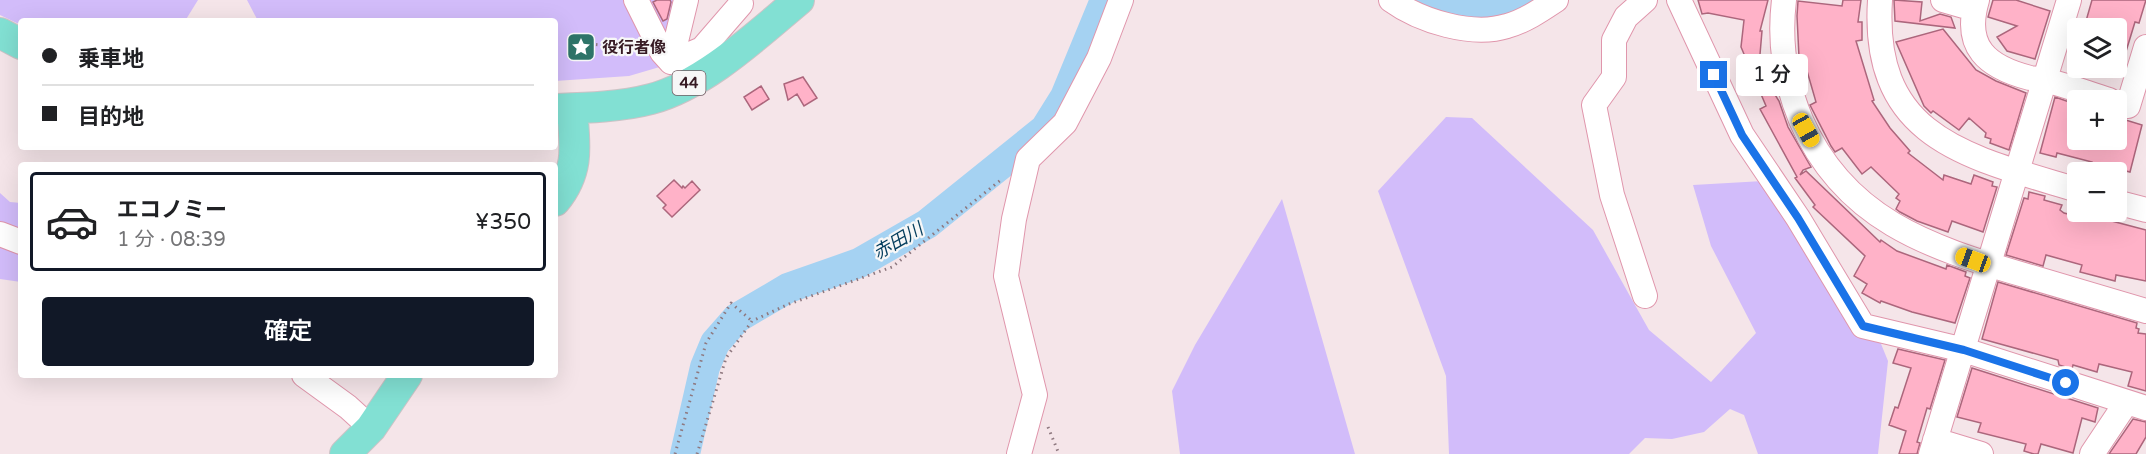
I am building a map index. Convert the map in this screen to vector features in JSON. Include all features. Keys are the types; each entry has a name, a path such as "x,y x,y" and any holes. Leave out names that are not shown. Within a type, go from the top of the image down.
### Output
{"main road":[{"name":"44","path":"564,109 651,99 686,85 713,55 799,0"},
{"path":"0,33 18,42"},
{"path":"558,197 570,179 576,151 564,109"},
{"path":"345,454 370,428 405,378"}],"street":[{"path":"636,0 665,53"},
{"path":"665,53 686,0"},
{"path":"1019,454 1035,395 1006,276 1014,219 1028,159 1065,123 1099,58 1121,0"},
{"path":"1391,0 1418,15 1437,22 1460,28 1488,29 1506,27 1556,0"},
{"path":"1645,296 1612,195 1594,105 1614,77 1614,40 1626,17 1646,0"},
{"path":"1679,0 1742,135 1798,218 1863,326 1964,350 2136,405 2092,454"},
{"path":"1784,0 1782,46 1790,89 1806,130 1829,168 1860,202 1918,240 1990,266 2146,311"},
{"path":"1880,0 1881,53 1893,86 1913,116 1941,141 1958,151 2067,187"},
{"path":"1943,0 1976,4 1972,28 1974,37 1981,52 1995,65 2031,78 2046,80 2078,90"},
{"path":"1981,454 1933,447 1990,266 2069,0"},
{"path":"665,53 713,55 741,4"},
{"path":"2127,99 2146,47"},
{"path":"2127,204 2146,210"},
{"path":"0,234 18,241"},
{"path":"311,378 370,428"}],"path":[{"path":"590,44 665,53"},
{"path":"698,454 726,358 752,321 789,304 892,267 1028,159"},
{"path":"675,454 706,343 731,303 752,321"}],"shaded area":[{"path":"0,0 198,0 187,18 18,18 18,24 0,15"},
{"path":"247,0 630,0 663,66 629,76 558,81 558,18 256,18"},
{"path":"642,0 682,0 670,41"},
{"path":"1446,117 1472,118 1593,230 1649,330 1711,382 1756,333 1711,246 1693,185 1763,181 1877,334 1888,361 1878,454 1758,454 1744,415 1730,409 1704,432 1672,439 1645,438 1629,454 1449,454 1446,376 1378,191"},
{"path":"0,193 10,202 18,203 18,282 0,279"},
{"path":"1282,199 1355,454 1180,454 1172,391 1195,345"}],"building":[{"path":"670,0 671,2 667,19 663,21 653,2"},
{"path":"1698,0 1768,0 1760,31 1762,31 1759,66 1768,62 1776,88 1772,90 1779,101 1788,127 1811,167 1803,170 1800,175 1806,171 1880,242 1881,240 1897,251 1946,269 1947,265 1966,272 1965,276 1970,278 1955,323 1881,301 1880,303 1862,293 1867,284 1854,276 1865,256 1813,207 1815,205 1795,178 1797,177 1760,109 1766,106 1741,47 1744,20 1708,13 1702,14"},
{"path":"1843,0 1861,0 1858,22 1862,22 1862,40 1856,41 1874,100 1872,101 1890,128 1910,151 1908,153 1943,180 1944,175 1971,184 1974,175 1993,182 1992,186 1997,187 1983,232 1952,221 1948,232 1900,212 1896,209 1900,201 1896,198 1899,194 1871,167 1862,174 1842,148 1835,152 1831,146 1810,105 1816,102 1803,57 1799,57 1798,1 1842,6"},
{"path":"1894,0 1922,2 1920,21 1940,14 1951,17 1955,28 1895,21"},
{"path":"1993,0 2016,0 2050,11 2035,59 2007,51 1997,37 2017,26 1988,17"},
{"path":"2092,0 2146,0 2139,23 2135,22 2127,48 2127,18 2087,18"},
{"path":"1943,29 1976,70 2026,93 2009,150 1990,143 1991,139 1985,137 1986,133 1969,118 1959,130 1933,111 1931,113 1924,106 1896,42"},
{"path":"803,77 817,98 804,106 797,94 788,100 784,84"},
{"path":"761,86 769,99 752,110 744,97"},
{"path":"2055,97 2067,101 2067,150 2127,150 2127,120 2142,125 2130,172 2127,171 2127,162 2092,162 2057,153 2056,157 2040,153"},
{"path":"674,180 682,188 692,181 700,190 672,217 663,208 666,205 657,196"},
{"path":"2029,192 2045,196 2044,200 2062,205 2060,210 2067,214 2067,222 2115,222 2146,230 2146,281 2116,275 2115,281 2080,272 2082,265 2046,255 2043,266 2006,255 2024,198 2028,199"},
{"path":"1998,282 2137,323 2138,333 2146,334 2146,391 2128,386 2132,372 2099,364 2097,372 2073,365 2072,369 2059,365 2058,360 1982,339"},
{"path":"1898,349 1945,360 1930,409 1927,408 1917,442 1920,443 1917,454 1899,454 1906,431 1889,425 1895,407 1898,408 1911,368 1893,363"},
{"path":"1972,368 2098,408 2095,422 2082,418 2073,453 2041,444 2038,454 2034,454 2024,451 2026,444 1978,432 1981,423 1957,417"},
{"path":"2133,419 2146,422 2146,437 2136,454 2109,454"}],"waterway":[{"name":"赤田川","path":"685,454 705,367 715,343 737,318 788,288 859,263 927,224 1045,129 1065,97 1105,0"},
{"name":"赤田川","path":"1417,0 1446,9 1474,13 1502,11 1531,0"}],"place":[{"name":"役行者像","path":"581,47"}],"route":[{"path":"1714,75 1742,135 1798,218 1863,326 1964,350 2066,383"}]}
